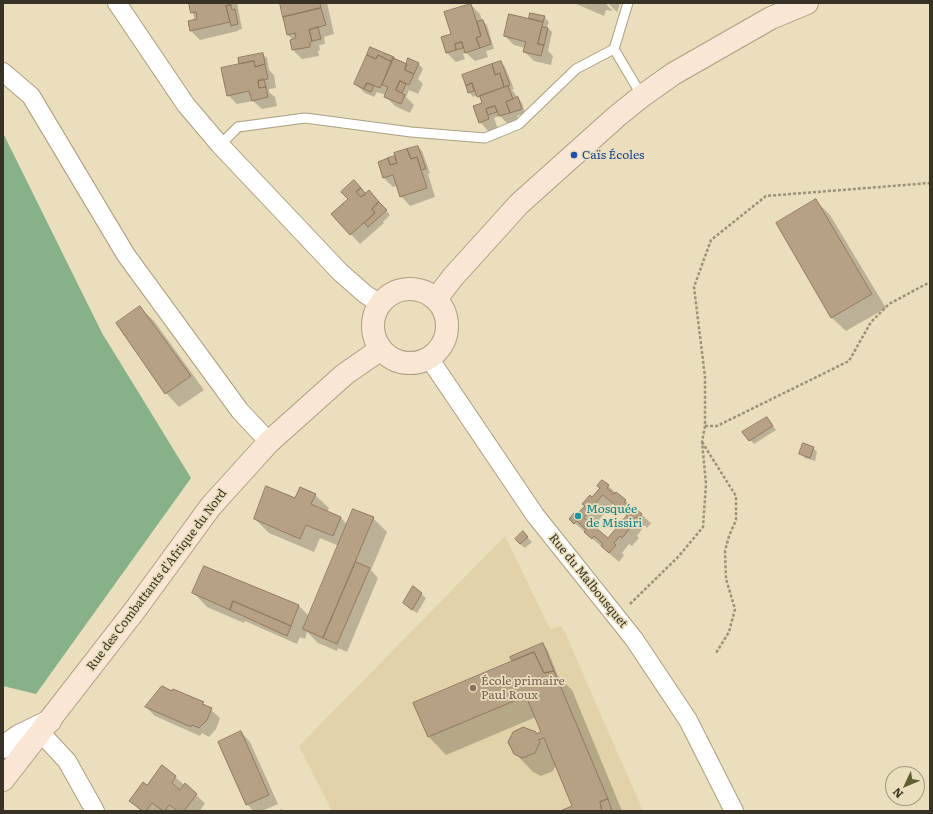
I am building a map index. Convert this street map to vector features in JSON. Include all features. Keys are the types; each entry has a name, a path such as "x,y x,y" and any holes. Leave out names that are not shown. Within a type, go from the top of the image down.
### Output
{"main road":[{"path":"436,299 453,277 520,204 616,117 642,96 674,74 771,18 807,3"},
{"path":"416,289 436,299 443,309 447,331 444,342 437,351 429,358 418,362 407,363 397,361 388,356 376,341 373,326 375,312 380,304 395,292 404,290 416,289"},
{"name":"Rue des Combattants d'Afrique du Nord","path":"3,780 135,610 211,506 269,442 345,374 381,349"}],"street":[{"path":"117,3 186,105 220,145 340,272 365,294 380,304"},
{"path":"3,72 31,96 126,255 240,411 269,442"},
{"name":"Rue du Malbousquet","path":"429,358 535,515 634,639 688,720 734,811"},
{"path":"3,747 19,736 45,727 68,761 95,811"}],"lane":[{"path":"220,145 238,127 305,118 411,132 485,138 519,124 576,69 614,50 628,3"},
{"path":"614,50 642,96"}],"path":[{"path":"617,617 679,556 703,527 706,484 702,442 705,426 705,377 694,287 711,240 766,196 930,183"},
{"path":"705,426 717,426 848,361 871,322 889,304 930,282"},
{"path":"702,442 736,496 736,520 729,536 725,551 726,579 735,609 729,632 716,653"}],"shaded area":[{"name":"École primaire Paul Roux","path":"505,536 550,629 562,626 643,811 332,811 299,746"}],"green space":[{"path":"3,133 102,333 191,478 36,694 3,686"}],"building":[{"path":"189,3 230,3 231,5 226,6 230,22 190,31 188,21 197,19 196,12 191,13"},
{"path":"280,3 320,3 321,8 283,17"},
{"path":"471,4 481,36 476,38 480,48 465,53 462,42 455,44 456,50 446,53 441,37 451,34 444,12"},
{"path":"231,5 232,10 235,9 238,24 231,26 226,6"},
{"path":"321,8 326,25 309,30 312,41 310,42 310,47 292,50 290,40 296,38 295,33 287,35 283,17"},
{"path":"530,13 545,16 543,22 529,18"},
{"path":"509,14 543,22 538,44 544,45 541,56 523,52 526,42 504,36"},
{"path":"483,20 491,44 480,48 476,38 481,36 477,22"},
{"path":"318,27 321,39 312,41 309,30"},
{"path":"542,27 548,28 544,45 538,44"},
{"path":"462,42 463,48 456,50 455,44"},
{"path":"370,47 394,57 392,62 378,55 376,59 367,55"},
{"path":"263,53 265,64 255,67 254,61 239,64 238,58"},
{"path":"367,55 376,59 378,55 392,62 380,88 367,83 364,89 354,84"},
{"path":"393,58 407,64 405,70 414,74 409,85 400,81 396,90 405,95 401,104 384,97 388,87 382,85"},
{"path":"408,58 419,63 414,74 405,70"},
{"path":"254,61 255,67 265,64 268,79 258,81 259,88 266,87 268,97 252,101 249,91 227,96 221,68"},
{"path":"501,61 510,85 504,87 500,73 495,75 492,64"},
{"path":"492,64 495,75 500,73 504,87 477,97 472,83 466,86 462,75"},
{"path":"264,79 266,87 259,88 258,81"},
{"path":"400,81 406,84 402,93 396,90"},
{"path":"367,83 374,86 371,92 364,89"},
{"path":"472,83 474,91 468,93 466,86"},
{"path":"508,86 513,99 506,102 510,113 499,116 495,106 486,109 489,119 479,123 473,106 482,103 480,96"},
{"path":"518,97 522,109 510,113 506,102"},
{"path":"495,106 497,112 488,115 486,109"},
{"path":"418,146 426,169 421,170 417,157 411,159 407,149"},
{"path":"407,149 411,159 417,157 427,188 400,197 393,175 383,178 378,162 388,158 390,165 397,163 394,153"},
{"path":"395,156 397,163 390,165 388,158"},
{"path":"354,180 361,188 356,192 361,197 369,190 379,202 372,209 375,213 350,235 331,214 348,199 341,192"},
{"path":"361,188 366,194 361,197 356,192"},
{"path":"816,199 872,294 831,318 776,223"},
{"path":"379,202 387,210 368,227 364,223 375,213 372,209"},
{"path":"140,306 191,376 165,394 116,323"},
{"path":"767,417 773,426 749,441 742,432"},
{"path":"803,443 814,447 810,458 799,454"},
{"name":"Mosquée de Missiri","path":"602,480 609,485 607,488 614,494 616,492 626,500 624,502 633,510 635,508 642,514 638,519 636,517 628,526 630,528 622,538 620,536 614,543 616,545 609,553 601,546 603,544 594,536 592,539 584,532 586,530 577,521 574,524 569,519 574,513 576,515 585,506 582,504 590,495 592,497 600,488 597,486","holes":["603,495 627,515 608,538 584,518"]},
{"path":"266,486 295,498 300,487 316,494 311,504 341,517 333,536 306,525 300,539 254,519"},
{"path":"353,509 374,517 323,638 303,629"},
{"path":"523,531 528,537 520,544 515,539"},
{"path":"356,562 370,568 337,644 323,638"},
{"path":"204,566 299,605 291,626 233,601 230,610 192,593"},
{"path":"413,586 422,593 412,610 403,603"},
{"path":"233,601 291,626 287,636 230,610"},
{"path":"543,643 554,671 544,673 534,652 512,661 510,657"},
{"path":"534,652 544,673 554,671 608,799 600,802 602,811 560,811 572,806 544,738 538,740 540,742 535,753 522,758 514,754 508,742 513,732 523,727 536,732 536,734 541,732 526,696 428,737 413,703"},
{"path":"162,686 204,702 202,704 212,708 207,720 199,728 192,725 191,727 145,707"},
{"path":"241,731 269,795 246,805 218,742"},
{"path":"162,765 176,776 172,783 180,790 185,783 197,794 184,811 178,811 169,805 165,811 163,811 152,803 146,811 143,811 129,801 143,782 147,785"},
{"path":"608,799 612,811 602,811 600,802"}],"place":[{"name":"Caïs Écoles","path":"574,155"},
{"name":"Mosquée de Missiri","path":"578,516"},
{"name":"École primaire Paul Roux","path":"473,688"}]}
